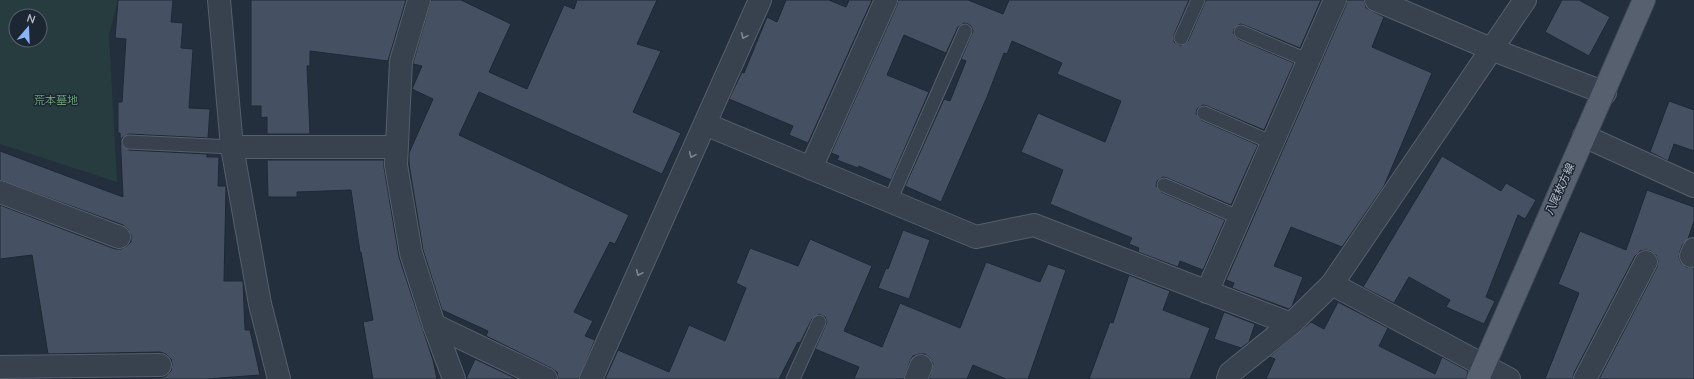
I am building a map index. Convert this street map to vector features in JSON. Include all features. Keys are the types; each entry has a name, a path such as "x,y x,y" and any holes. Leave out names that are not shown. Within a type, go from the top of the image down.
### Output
{"main road":[{"name":"八尾枚方線","path":"1481,372 1584,136 1605,93 1644,0"}],"street":[{"path":"219,0 232,146 260,304 279,379"},
{"path":"419,0 401,61 396,165 411,253 434,325 454,379"},
{"path":"591,379 760,0"},
{"path":"811,168 886,0"},
{"path":"1207,292 1335,0"},
{"path":"1376,0 1491,48 1605,93"},
{"path":"1228,379 1230,373 1291,324 1332,284 1525,0"},
{"path":"705,124 976,237 1034,226 1291,324"},
{"path":"1584,136 1694,186"},
{"path":"232,146 396,147"},
{"path":"0,192 119,237"},
{"path":"1585,379 1646,262"},
{"path":"1332,284 1481,372 1509,379"},
{"path":"434,325 546,379"},
{"path":"0,367 160,365"}],"lane":[{"path":"1181,38 1198,0"},
{"path":"890,201 965,31"},
{"path":"1241,32 1309,61"},
{"path":"1204,114 1273,143"},
{"path":"129,142 232,146"},
{"path":"1164,185 1240,218"},
{"path":"793,379 819,322"}],"green space":[{"name":"荒本墓地","path":"0,0 118,0 109,35 117,182 0,144"}],"building":[{"path":"118,0 173,0 171,22 183,23 181,48 193,49 189,108 210,109 208,138 129,134 122,138 122,145 129,150 207,154 207,157 219,157 218,186 226,186 224,281 243,281 245,330 250,330 260,375 207,379 52,379 160,378 166,376 171,371 172,364 171,359 166,354 160,352 48,354 32,255 0,259 0,205 115,249 121,249 131,242 131,235 128,229 123,225 0,180 0,151 123,197 120,133 118,133 118,102 122,102 126,39 115,38"},
{"path":"251,0 406,0 388,61 310,51 310,66 307,66 310,134 267,134 267,117 261,118 261,106 251,106"},
{"path":"431,0 461,0 511,24 489,72 527,89 564,5 574,9 577,0 657,0 637,44 661,51 633,112 681,133 662,174 479,92 459,135 629,215 615,244 610,242 574,312 593,321 585,336 595,340 579,379 558,379 557,372 551,368 486,336 488,331 442,310 423,250 409,164 409,153 433,99 412,89 422,66 413,63"},
{"path":"786,0 829,0 846,7 849,0 872,0 808,143 789,135 793,126 729,99 742,72 744,73 767,17 777,22"},
{"path":"898,0 968,0 1003,14 1009,0 1189,0 1174,35 1174,42 1181,46 1188,41 1206,0 1321,0 1300,48 1244,25 1240,24 1234,29 1233,33 1238,39 1294,63 1264,130 1207,106 1203,105 1197,109 1196,114 1201,120 1258,145 1231,205 1167,178 1163,177 1157,181 1156,186 1161,192 1225,220 1203,270 1180,261 1178,267 1138,252 1139,248 1129,244 1132,238 1050,204 1063,170 1021,152 1038,113 1105,142 1121,101 1057,74 1062,63 1012,41 1007,54 1004,53 987,97 941,202 905,186 944,99 950,101 966,61 961,59 973,31 971,26 968,24 964,23 958,27 946,53 904,35 887,75 929,92 891,180 859,166 858,168 837,160 839,156 831,153"},
{"path":"1347,0 1364,0 1366,8 1384,17 1372,47 1432,73 1384,186 1342,247 1291,227 1274,266 1303,277 1292,306 1289,309 1232,288 1234,283 1226,280"},
{"path":"1562,0 1579,0 1610,17 1589,56 1545,32"},
{"path":"1669,101 1694,110 1694,151 1674,144 1668,161 1650,152"},
{"path":"1442,156 1501,191 1506,183 1536,200 1525,219 1518,215 1486,297 1495,301 1484,324 1446,307 1450,300 1409,277 1394,303 1363,287"},
{"path":"267,160 384,160 399,257 433,360 437,379 373,379 363,322 373,320 360,252 351,190 297,192 297,197 268,197"},
{"path":"1647,190 1694,207 1694,221 1688,239 1683,244 1680,251 1679,257 1681,263 1686,267 1694,268 1694,379 1599,379 1657,267 1658,261 1656,255 1651,251 1646,250 1640,251 1635,256 1574,373 1573,379 1545,379 1579,293 1558,284 1580,231 1626,250"},
{"path":"903,230 930,240 909,299 878,288 886,268 888,269"},
{"path":"810,239 872,266 844,331 882,347 900,303 960,328 986,262 1040,282 1048,264 1066,270 1028,379 1006,379 973,365 967,379 929,379 933,364 930,358 925,354 919,354 913,356 910,361 904,379 854,379 859,367 815,349 827,322 825,317 819,314 812,319 779,379 605,379 618,350 669,372 689,325 725,341 746,288 736,283 750,248 798,266"},
{"path":"1129,275 1170,291 1163,310 1210,328 1190,379 1089,379 1110,322 1113,323"},
{"path":"1338,302 1388,328 1379,346 1435,374 1442,357 1468,371 1466,379 1266,379 1275,359 1269,357 1311,322 1324,329"},
{"path":"1224,312 1255,324 1249,342 1241,348 1214,339"},
{"path":"475,359 517,379 466,379"}]}
